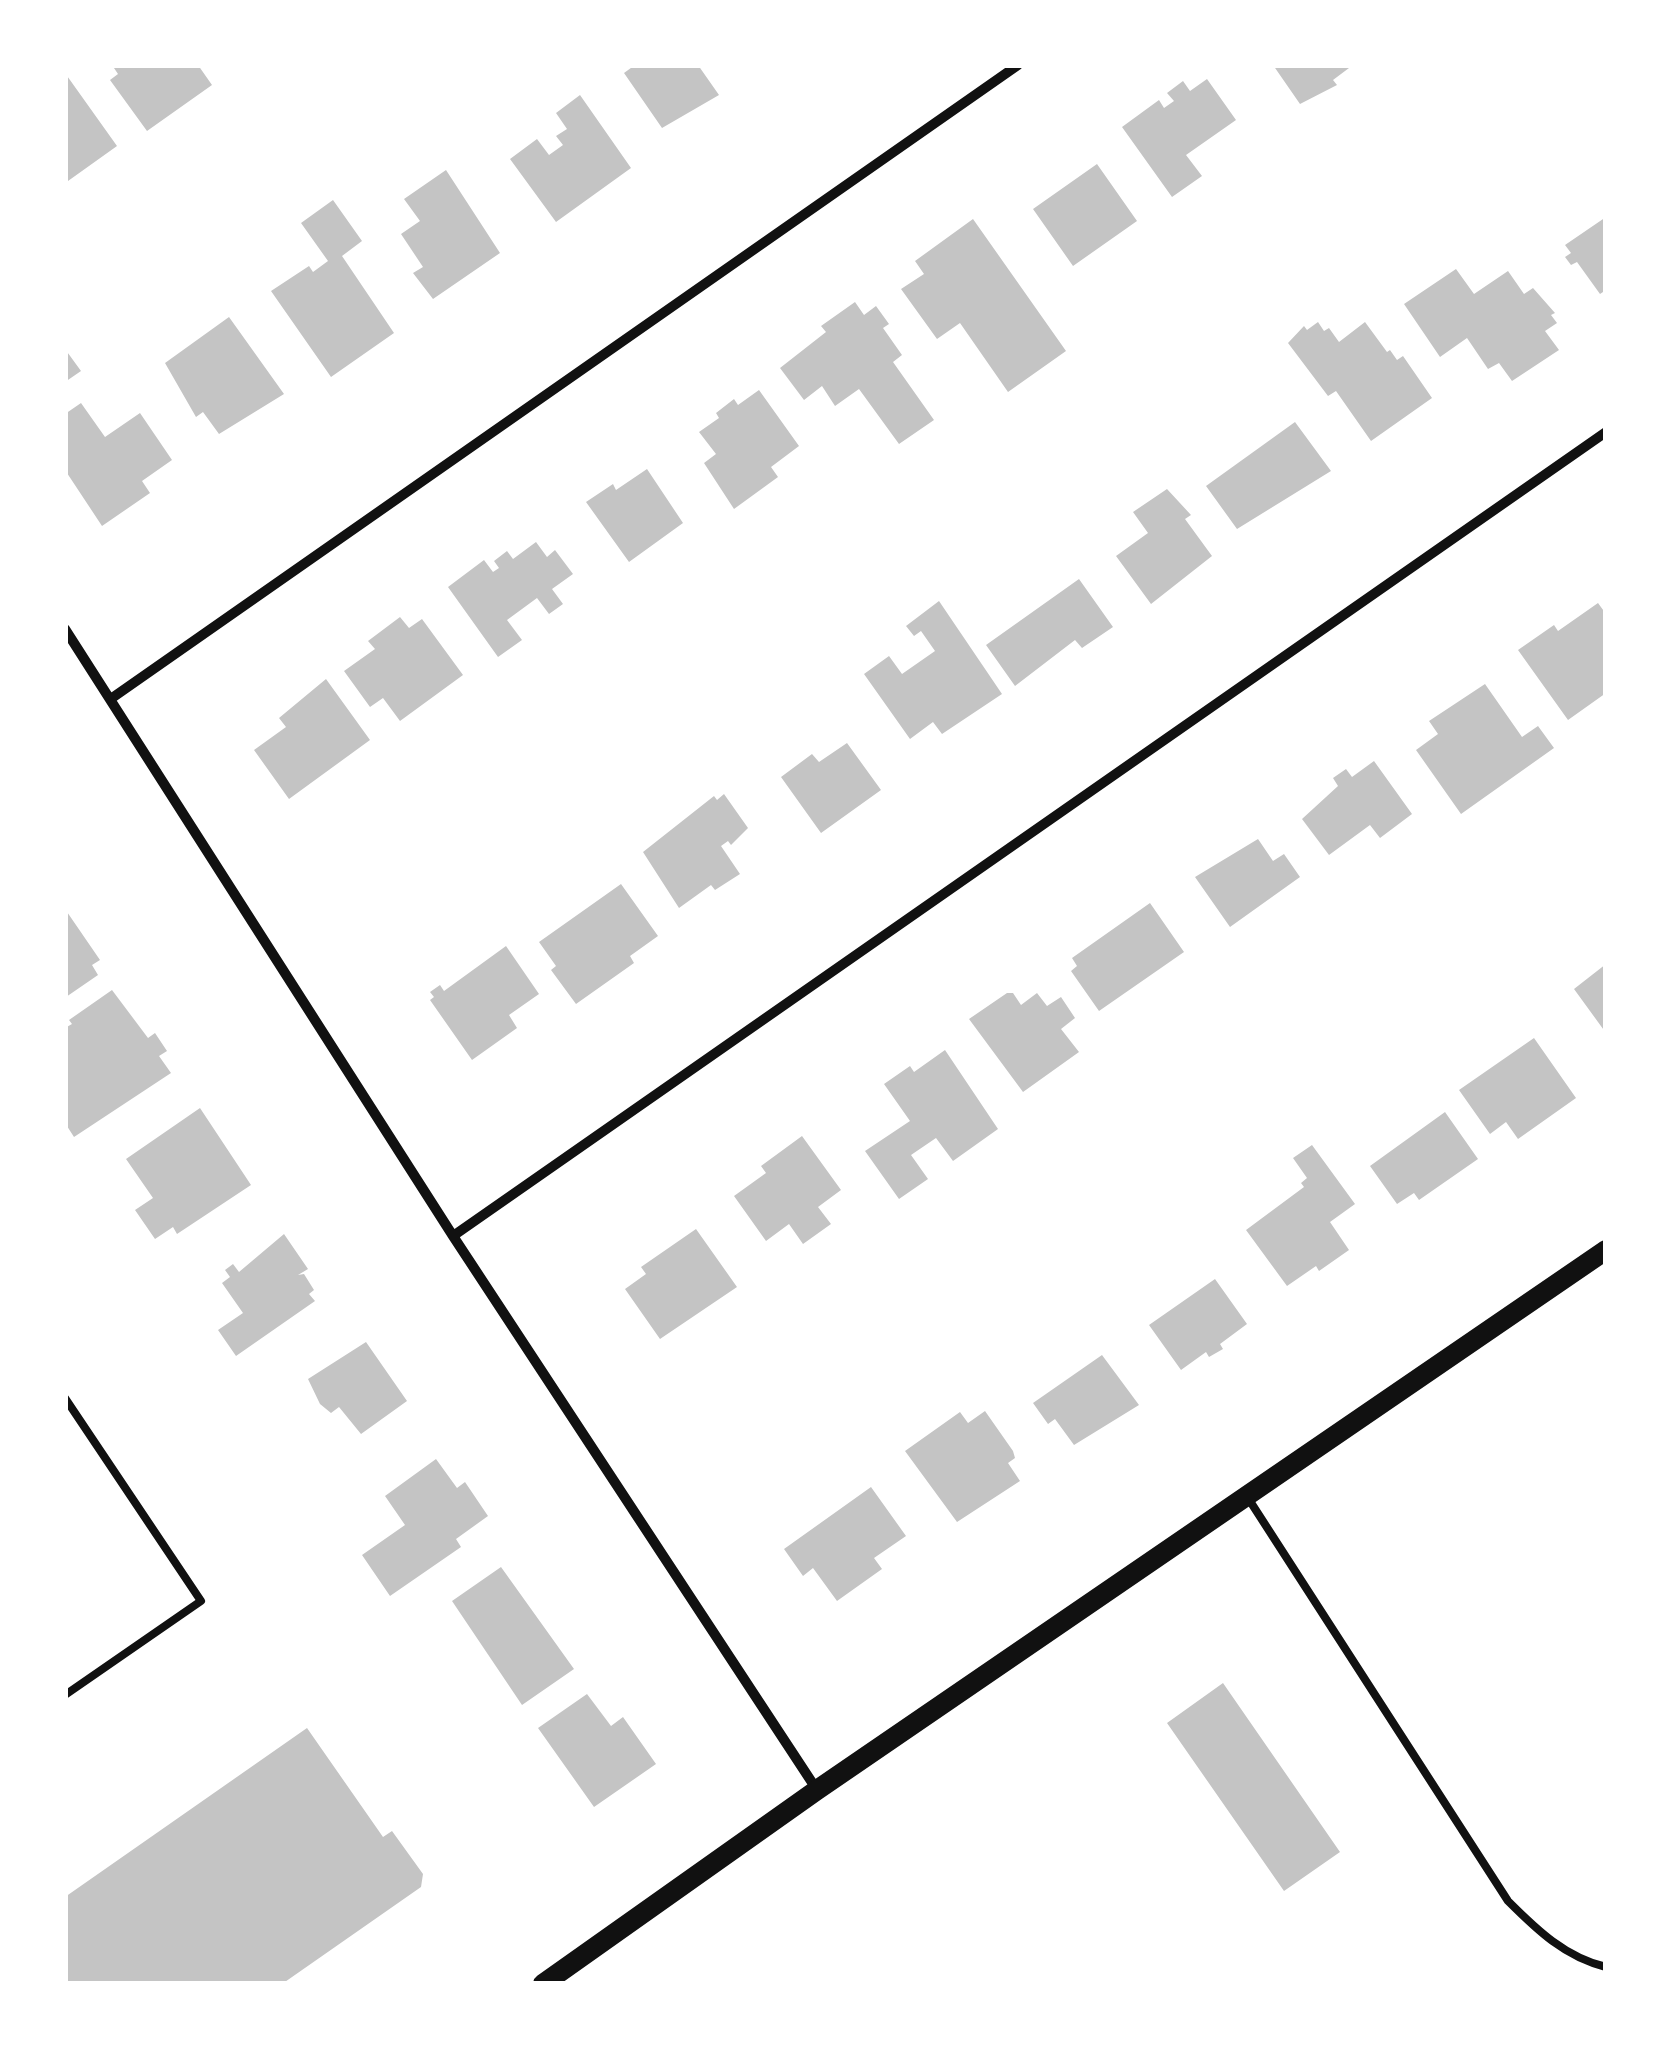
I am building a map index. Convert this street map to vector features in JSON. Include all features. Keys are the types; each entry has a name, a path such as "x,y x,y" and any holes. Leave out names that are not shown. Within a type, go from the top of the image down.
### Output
{"main road":[{"path":"543,1984 817,1790 1606,1250"}],"street":[{"path":"112,698 1018,65"},
{"path":"453,1236 1606,432"},
{"path":"65,629 453,1236 817,1790"}],"lane":[{"path":"65,1398 201,1600 65,1695"},
{"path":"1246,1496 1508,1901 1540,1933 1568,1952 1606,1967"}],"building":[{"path":"112,65 198,65 212,85 147,131 110,80 118,74"},
{"path":"635,65 698,65 719,95 662,128 624,73"},
{"path":"1273,65 1353,65 1333,80 1337,85 1300,104"},
{"path":"65,73 117,146 68,181 65,177"},
{"path":"1207,79 1236,120 1186,155 1202,176 1172,197 1122,127 1159,100 1164,108 1174,101 1167,93 1183,81 1190,91"},
{"path":"580,95 631,168 556,222 510,159 537,139 549,155 563,145 556,136 567,129 556,113"},
{"path":"1097,164 1137,221 1073,266 1033,209"},
{"path":"446,170 500,253 433,299 413,273 423,267 401,234 420,221 404,199"},
{"path":"333,200 362,241 342,256 394,333 331,377 271,291 309,266 313,272 328,261 301,223"},
{"path":"1606,217 1606,290 1600,294 1577,262 1571,265 1565,257 1571,253 1565,245"},
{"path":"973,219 1066,351 1008,392 960,323 937,339 901,289 924,274 915,261"},
{"path":"1456,269 1474,294 1508,271 1524,294 1533,288 1555,313 1551,315 1557,323 1545,331 1559,350 1512,381 1499,363 1488,369 1467,338 1440,357 1404,304"},
{"path":"855,302 864,315 876,306 889,324 883,328 902,355 893,362 934,420 899,444 859,389 835,406 822,386 804,400 780,368 826,332 821,326"},
{"path":"229,317 284,394 219,434 203,412 196,417 165,363"},
{"path":"1318,322 1324,331 1329,328 1339,342 1365,322 1387,352 1390,350 1397,360 1403,356 1432,398 1371,441 1336,391 1328,396 1288,343 1304,326 1307,330"},
{"path":"65,349 81,371 65,382"},
{"path":"759,390 799,446 771,467 778,477 734,509 704,463 716,454 699,432 719,418 716,413 734,399 738,405"},
{"path":"81,403 105,437 140,413 172,460 142,481 150,493 102,526 65,470 65,414"},
{"path":"1295,422 1331,471 1237,529 1206,486"},
{"path":"647,469 683,523 629,562 586,502 613,484 616,490"},
{"path":"1167,489 1191,515 1185,519 1212,556 1151,604 1116,556 1148,533 1133,512"},
{"path":"536,542 547,557 555,550 573,574 552,589 563,604 549,614 537,598 507,620 522,640 498,657 448,587 484,560 493,572 499,568 494,561 507,551 513,559"},
{"path":"1079,579 1113,627 1082,648 1075,640 1015,686 986,645"},
{"path":"939,601 1002,694 942,734 933,722 910,739 864,674 889,656 902,674 935,651 921,631 914,636 906,626"},
{"path":"1598,603 1606,614 1606,693 1568,720 1518,650 1554,625 1558,631"},
{"path":"400,617 409,628 422,619 463,675 400,721 383,698 370,707 344,671 375,649 368,641"},
{"path":"326,679 370,740 289,799 254,750 286,727 279,718"},
{"path":"1485,684 1522,737 1538,726 1554,748 1461,814 1416,750 1438,734 1429,721"},
{"path":"847,743 881,790 821,833 781,777 812,754 819,762"},
{"path":"1374,761 1412,814 1380,838 1370,825 1329,855 1302,819 1338,786 1333,778 1346,769 1352,777"},
{"path":"724,794 748,828 731,845 728,841 721,846 740,874 715,890 711,885 679,908 643,852 714,796 717,800"},
{"path":"1258,839 1273,861 1284,854 1300,877 1230,927 1195,877"},
{"path":"621,884 658,936 630,956 634,963 576,1004 551,970 556,966 539,942"},
{"path":"1150,903 1184,952 1099,1011 1071,971 1077,966 1072,958"},
{"path":"65,909 100,960 92,965 98,975 66,997"},
{"path":"506,946 539,994 509,1015 517,1028 472,1060 430,1000 434,997 430,992 440,985 444,991"},
{"path":"1606,964 1606,1033 1574,989"},
{"path":"112,990 148,1038 155,1033 167,1051 159,1056 171,1073 74,1137 65,1123 65,1028 72,1024 69,1020"},
{"path":"1007,993 1013,993 1021,1005 1037,993 1047,1006 1061,997 1075,1018 1061,1029 1079,1052 1023,1092 969,1019"},
{"path":"1534,1038 1576,1098 1518,1139 1506,1122 1490,1134 1459,1090"},
{"path":"945,1050 998,1129 953,1161 936,1138 911,1155 928,1179 899,1199 865,1151 910,1121 884,1084 910,1066 914,1072"},
{"path":"200,1108 251,1185 177,1234 173,1227 155,1239 135,1210 153,1198 126,1159"},
{"path":"1445,1112 1478,1159 1419,1200 1414,1193 1397,1204 1370,1166"},
{"path":"802,1136 841,1190 818,1207 831,1224 803,1244 789,1224 766,1241 734,1196 766,1173 761,1166"},
{"path":"1312,1145 1355,1204 1330,1222 1349,1250 1319,1271 1316,1266 1287,1286 1246,1230 1304,1187 1301,1183 1307,1178 1293,1158"},
{"path":"696,1229 737,1287 660,1339 625,1289 646,1274 641,1267"},
{"path":"284,1234 308,1269 298,1275 304,1274 314,1290 309,1294 315,1301 236,1356 218,1330 243,1313 222,1283 230,1277 225,1270 233,1264 239,1272"},
{"path":"1215,1279 1247,1324 1220,1344 1223,1349 1209,1357 1206,1352 1181,1370 1149,1325"},
{"path":"366,1342 407,1401 361,1434 339,1407 331,1413 320,1404 308,1379"},
{"path":"1102,1355 1139,1405 1074,1445 1055,1419 1048,1424 1033,1403"},
{"path":"985,1411 1013,1451 1015,1458 1008,1463 1020,1481 957,1522 905,1451 960,1412 968,1423"},
{"path":"436,1459 457,1488 465,1482 488,1516 456,1539 461,1547 390,1596 362,1555 405,1525 385,1496"},
{"path":"871,1487 906,1536 874,1558 882,1569 837,1601 813,1568 803,1576 784,1549"},
{"path":"501,1567 574,1669 522,1705 452,1601"},
{"path":"1223,1683 1340,1852 1284,1891 1167,1723"},
{"path":"587,1694 611,1726 623,1717 656,1764 594,1807 538,1728"},
{"path":"307,1728 383,1837 392,1831 423,1874 421,1887 282,1984 65,1984 65,1897"}]}
